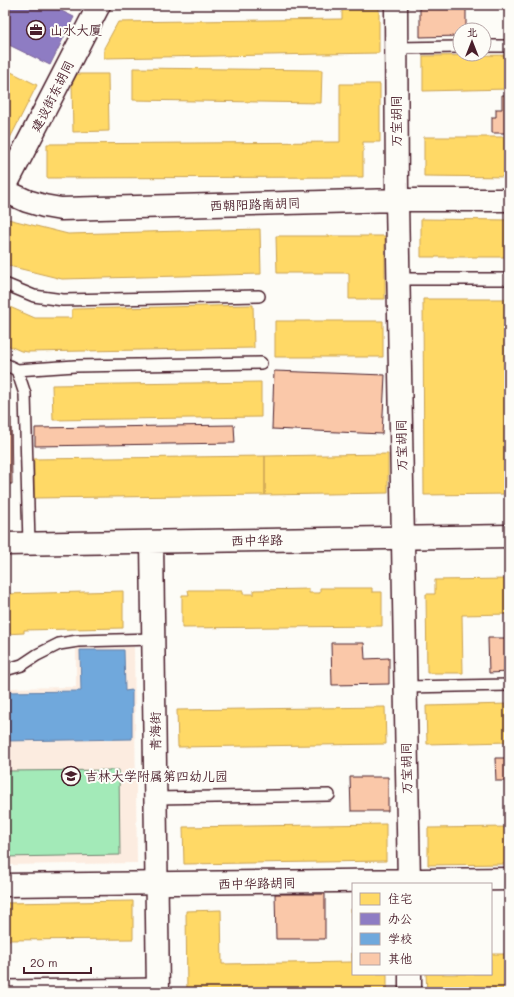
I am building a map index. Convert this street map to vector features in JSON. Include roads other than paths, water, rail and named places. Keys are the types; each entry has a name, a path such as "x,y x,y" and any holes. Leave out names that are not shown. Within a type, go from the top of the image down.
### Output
{"street":[{"name":"建设街东胡同","path":"5,187 99,5"},
{"name":"万宝胡同","path":"396,5 398,279 408,882"},
{"name":"西朝阳路南胡同","path":"5,191 32,203 61,209 397,200 509,200"},
{"name":"西中华路","path":"5,544 509,536"},
{"name":"青海街","path":"152,542 158,988"},
{"name":"西中华路胡同","path":"5,886 509,880"},
{"path":"410,975 410,992"}],"lane":[{"path":"492,46 509,46"},
{"path":"396,48 452,47"},
{"path":"398,279 509,279"},
{"path":"5,284 34,296 63,300 259,296"},
{"path":"5,364 17,370 76,366 261,363"},
{"path":"17,370 25,394 29,544"},
{"path":"5,670 22,665 37,655 59,644 78,641 154,639"},
{"path":"405,687 509,685"},
{"path":"156,798 328,795"},
{"path":"5,986 158,988"}],"place":[{"name":"山水大厦","path":"36,30"},
{"name":"吉林大学附属第四幼儿园","path":"71,776"}]}
